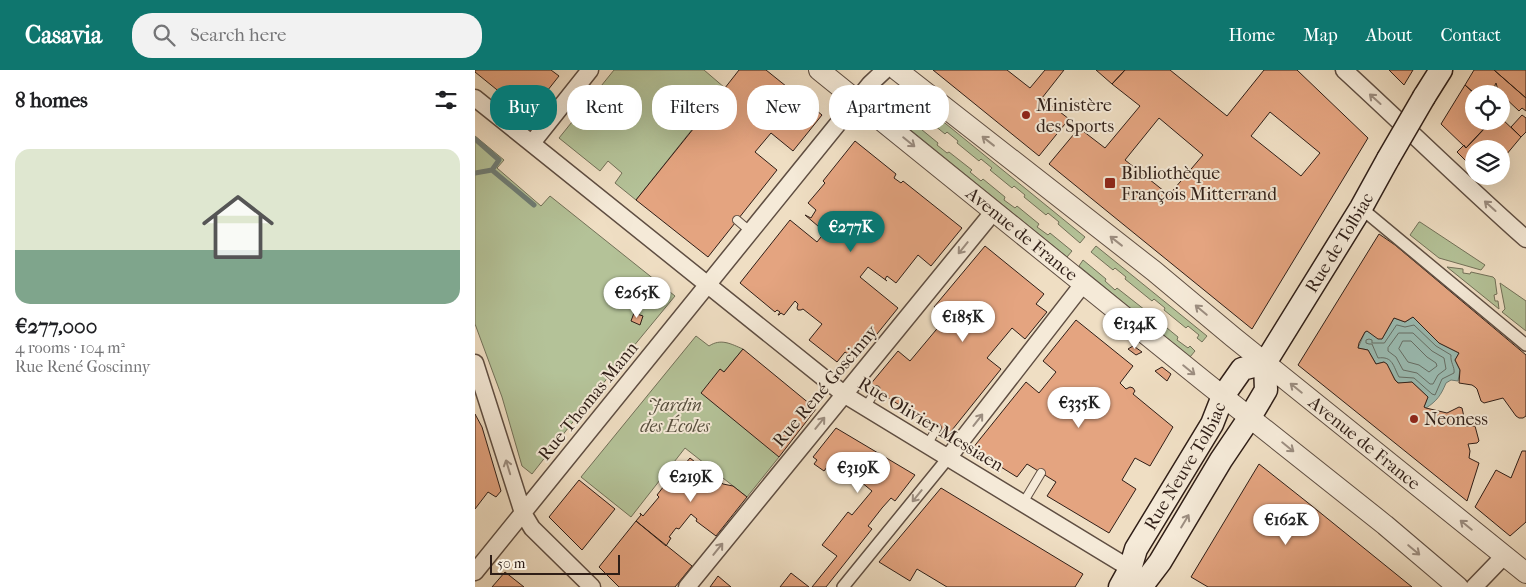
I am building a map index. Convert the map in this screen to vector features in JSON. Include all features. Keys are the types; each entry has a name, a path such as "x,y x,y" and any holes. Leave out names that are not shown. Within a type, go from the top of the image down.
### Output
{"main road":[{"name":"Rue de Tolbiac","path":"1265,363 1361,208 1441,70"},
{"name":"Rue Neuve Tolbiac","path":"1138,582 1135,550 1211,424 1223,396 1242,369 1265,363"},
{"path":"1250,417 1266,390 1265,363"},
{"name":"Rue Neuve Tolbiac","path":"1138,582 1160,562 1221,460 1250,417"}],"street":[{"path":"532,143 590,70"},
{"name":"Avenue de France","path":"819,70 837,85"},
{"name":"Rue Thomas Mann","path":"869,85 885,70"},
{"name":"Avenue de France","path":"897,70 1154,271 1526,574"},
{"path":"1344,70 1473,192 1526,239"},
{"name":"Rue Olivier Messiaen","path":"475,98 845,395 1023,503 1138,582"},
{"name":"Rue Thomas Mann","path":"475,572 833,130"},
{"name":"Avenue de France","path":"892,130 1385,525 1458,587"},
{"path":"1361,208 1526,345"},
{"name":"Rue René Goscinny","path":"687,587 994,211"},
{"path":"843,587 948,458 1083,284"},
{"path":"475,363 523,513 532,528 592,587"},
{"path":"1474,587 1504,556"}],"lane":[{"path":"737,220 751,232"},
{"path":"865,408 875,390"},
{"path":"927,446 937,428"},
{"path":"1023,503 1041,473"}],"green space":[{"path":"614,70 704,70 722,85 652,85 652,130 692,130 636,200 615,183 622,173 608,161 600,171 559,138 567,128 567,130 642,130 642,85 602,85"},
{"path":"949,126 1085,237 1080,243 1048,213 1046,215 1014,186 1012,188 990,170 992,168 981,159 979,161 947,132 945,134 940,130 949,130"},
{"path":"911,130 922,130 938,143 937,145 972,170 970,172 981,181 983,179 1005,197 1004,200 1015,208 1017,206 1039,224 1037,227 1048,235 1050,233 1072,251 1067,257"},
{"path":"475,136 504,160 497,168 541,206 550,196 675,296 532,474 522,466 502,397 475,324"},
{"path":"1419,222 1485,265 1481,270 1439,258 1410,235"},
{"path":"1096,246 1207,336 1202,342 1197,338 1199,335 1188,326 1186,328 1154,299 1152,301 1125,279 1126,277 1115,268 1113,270 1091,252"},
{"path":"1083,260 1106,279 1105,281 1115,290 1117,288 1145,310 1143,313 1154,321 1156,319 1188,348 1190,346 1195,351 1190,357 1079,266"},
{"path":"1447,267 1463,269 1463,273 1470,274 1471,272 1493,277 1497,294 1494,295 1495,301 1498,301 1499,309"},
{"path":"1500,283 1526,301 1526,331 1502,312 1505,309"},
{"name":"Jardin des Écoles","path":"696,336 709,346 722,342 743,349 724,372 720,369 779,457 747,497 685,448 631,517 581,477"}],"water":[{"path":"1413,317 1439,343 1459,353 1455,360 1460,370 1458,381 1451,380 1446,383 1438,397 1426,408 1424,407 1428,397 1412,382 1397,382 1384,362 1376,364 1368,350 1358,348 1365,332 1367,331 1382,339 1394,318 1405,322"}],"building":[{"path":"475,70 551,70 559,76 552,85 491,85"},
{"path":"739,70 766,70 785,85 747,85 747,130 810,130 793,151 771,133 755,152 777,170 708,257 636,200 692,130 737,130 737,85 727,85"},
{"name":"Ministère des Sports","path":"933,70 1007,70 1030,88 1045,70 1064,70 1042,98 1069,119 1039,156"},
{"name":"Ministère des Sports","path":"1096,70 1125,70 1112,84"},
{"path":"1125,70 1170,70 1227,116 1264,70 1297,70 1368,138 1252,329 1049,164 1079,128 1105,148 1140,106 1112,84","holes":["1270,112 1320,153 1301,176 1251,136","1159,118 1203,155 1169,195 1125,160"]},
{"path":"1389,70 1413,70 1404,85"},
{"path":"1474,70 1494,70 1526,98 1526,111 1522,108 1519,111 1510,102 1510,85 1497,85 1496,83 1495,85 1465,85"},
{"path":"1494,70 1526,70 1526,98"},
{"path":"1465,85 1465,130 1483,130 1474,140 1465,140 1465,147 1441,124"},
{"path":"1522,115 1526,118 1526,132 1521,137 1511,127"},
{"path":"1510,127 1521,137 1510,150 1510,140 1473,140 1483,130 1510,130"},
{"path":"855,141 896,174 894,178 901,183 903,181 962,228 931,266 918,255 896,283 887,276 885,279 887,281 868,267 860,277 898,308 856,360 845,352 837,362 809,340 822,324 803,309 798,310 798,304 795,301 784,315 781,313 778,315 780,312 777,310 775,312 740,283 790,220 817,242 825,232 805,215 811,218 816,210 808,203"},
{"path":"1464,145 1465,146 1465,160 1457,152"},
{"path":"1379,234 1395,245 1526,355 1526,416 1519,418 1503,398 1484,403 1481,401 1475,387 1459,383 1460,370 1455,360 1459,353 1439,343 1413,317 1405,322 1394,318 1382,339 1378,339 1367,331 1359,343 1358,348 1368,350 1376,364 1384,362 1387,364 1398,383 1412,382 1428,397 1424,407 1447,413 1459,407 1462,408 1466,426 1475,426 1479,441 1468,444 1469,458 1479,463 1467,501 1298,365"},
{"path":"985,246 1044,294 1036,304 1047,312 1025,339 1012,328 987,358 1001,369 948,435 869,386 898,351 910,361 941,324 946,317 934,307"},
{"path":"634,313 643,316 640,325 631,321"},
{"path":"1076,320 1133,366 1120,383 1126,389 1133,388 1135,391 1133,394 1173,427 1150,466 1135,458 1122,480 1136,489 1109,533 1047,496 1056,482 1027,464 1017,477 972,449 1026,382 1039,393 1056,372 1043,361"},
{"path":"1133,346 1142,352 1136,355 1128,349"},
{"path":"743,349 816,409 779,457 701,393 720,369 724,372"},
{"path":"1162,367 1171,374 1167,381 1155,371"},
{"path":"475,414 482,427 501,491 496,497 488,492 475,509"},
{"path":"836,428 915,475 895,501 891,498 882,508 868,526 872,529 826,587 812,587 837,556 822,545 848,512 852,515 872,491 833,459 824,471 814,464 817,460 813,457"},
{"path":"1522,451 1526,451 1526,522 1510,536 1475,507 1496,470 1511,478"},
{"path":"690,458 723,484 733,486 747,497 716,536 696,521 697,519 691,514 679,529 676,528 669,537 671,538 666,546 636,521 641,515 640,513 643,516 659,497 657,495 677,469 679,471"},
{"path":"1259,464 1412,587 1208,587 1191,577"},
{"path":"579,480 615,509 582,550 549,517"},
{"path":"941,488 1083,574 1075,587 947,587 917,569 910,581 879,562"},
{"path":"636,521 692,566 675,587 619,587 599,567"},
{"path":"505,572 524,587 492,587"},
{"path":"791,573 809,587 780,587"},
{"path":"718,576 731,587 710,587"}],"waterway":[{"path":"475,139 499,160 492,170"},
{"path":"475,173 492,170 534,205"}],"place":[{"name":"Ministère des Sports","path":"1026,115"},
{"name":"Bibliothèque François Mitterrand","path":"1110,183"},
{"name":"Neoness","path":"1414,419"}]}
